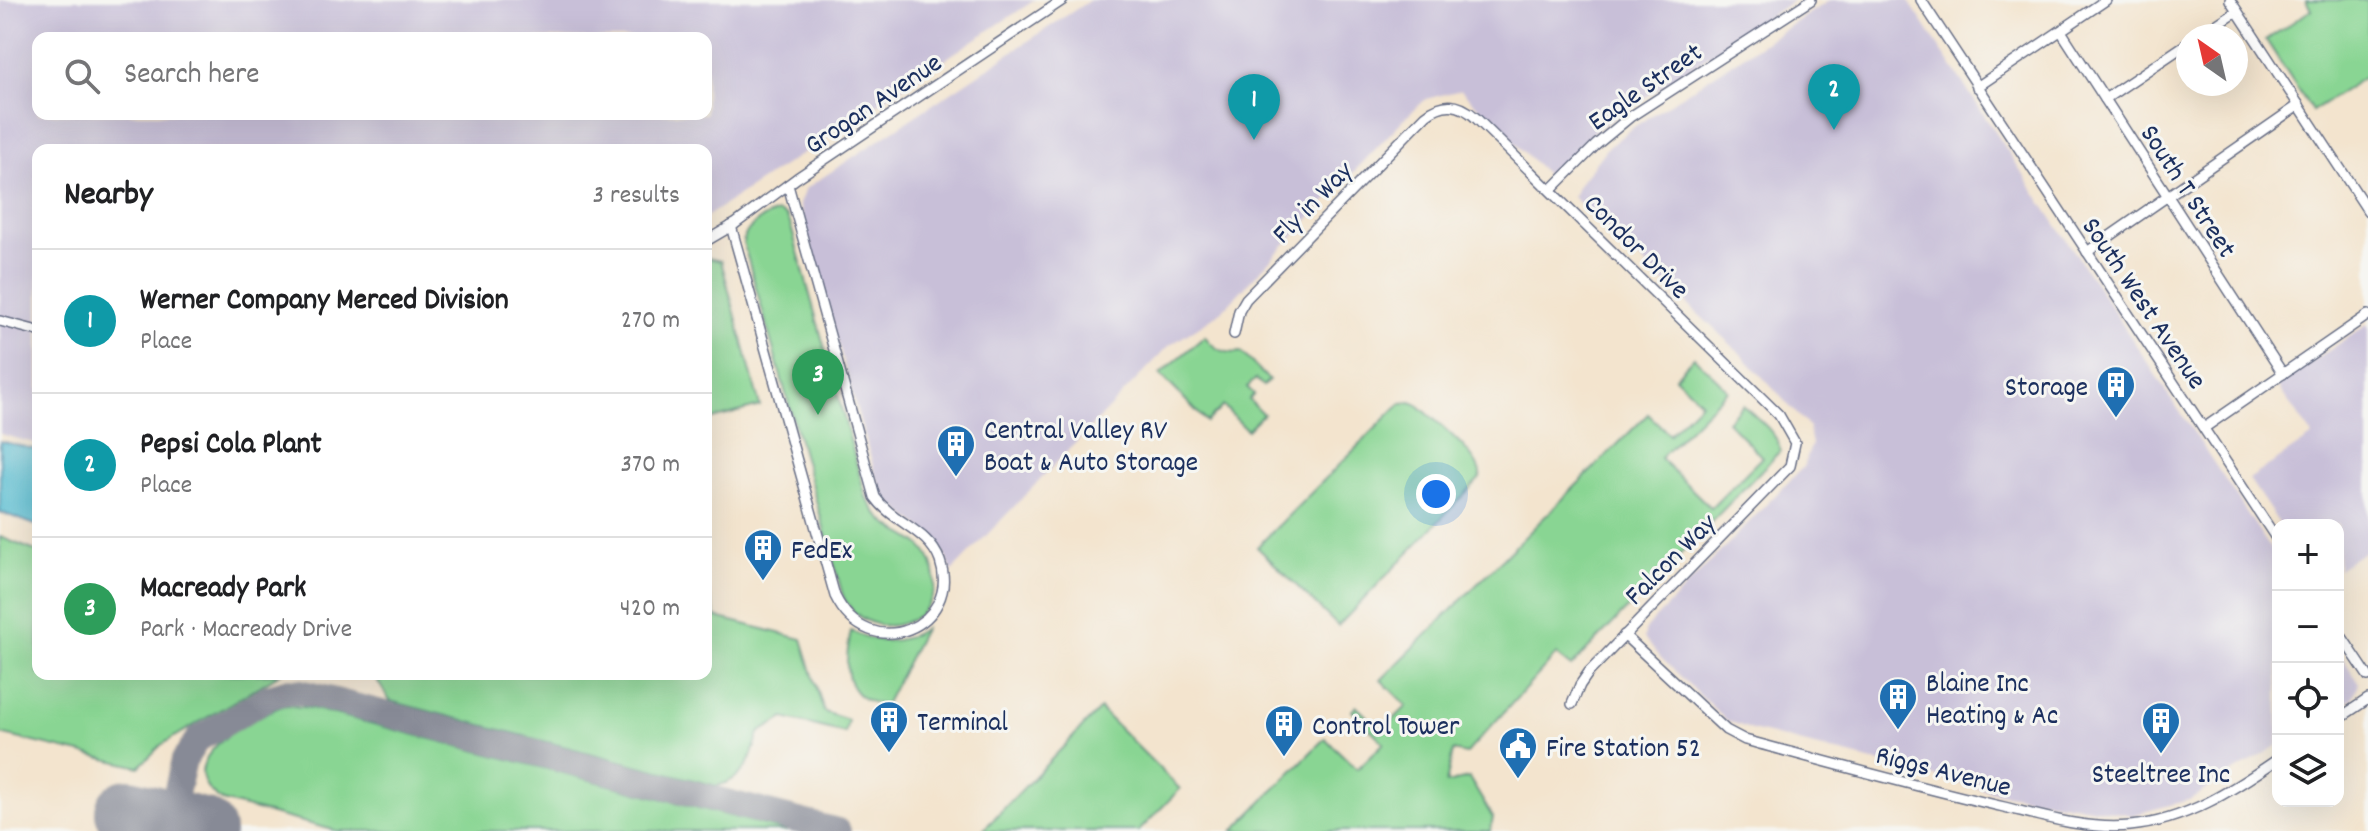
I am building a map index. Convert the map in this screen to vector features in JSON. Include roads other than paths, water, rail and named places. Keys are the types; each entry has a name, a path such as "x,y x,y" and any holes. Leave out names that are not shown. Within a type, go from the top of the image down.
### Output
{"street":[{"name":"Grogan Avenue","path":"712,237 1063,0"},
{"name":"Eagle Street","path":"1551,190 1596,145 1630,117 1811,0"},
{"name":"South West Avenue","path":"1921,0 2272,532"},
{"path":"1977,87 2106,0"},
{"path":"2230,0 2368,211"},
{"path":"2217,24 2237,11"},
{"name":"South T Street","path":"2061,31 2283,374"},
{"path":"2105,99 2176,51"},
{"name":"Condor Drive","path":"1434,109 1451,104 1464,107 1779,415 1795,443"},
{"path":"2087,252 2299,105"},
{"name":"Fly in Way","path":"1234,334 1239,311 1246,299 1434,109"},
{"path":"731,226 835,596 850,618 864,628 879,634 905,631 926,617 939,599 943,579 940,560 930,542 889,513 875,497 788,185"},
{"path":"2204,428 2368,315"},
{"path":"0,321 32,329"},
{"name":"Falcon Way","path":"1572,704 1589,672 1790,466 1795,443"},
{"name":"Riggs Avenue","path":"1624,635 1726,730 1745,740 2085,826 2130,826 2167,819 2203,806 2272,763"},
{"path":"2344,640 2368,676"},
{"path":"2344,715 2368,699"}],"water":[{"path":"0,441 32,449 32,524 0,512"}],"place":[{"name":"Pepsi Cola Plant","path":"1834,130"},
{"name":"Werner Company Merced Division","path":"1254,140"},
{"name":"Macready Park","path":"818,415"},
{"name":"Storage","path":"2116,419"},
{"name":"Central Valley RV Boat & Auto Storage","path":"956,478"},
{"name":"FedEx","path":"763,582"},
{"name":"Blaine Inc Heating & Ac","path":"1898,731"},
{"name":"Terminal","path":"889,754"},
{"name":"Steeltree Inc","path":"2161,755"},
{"name":"Control Tower","path":"1284,758"},
{"name":"Fire Station 52","path":"1518,780"}]}
